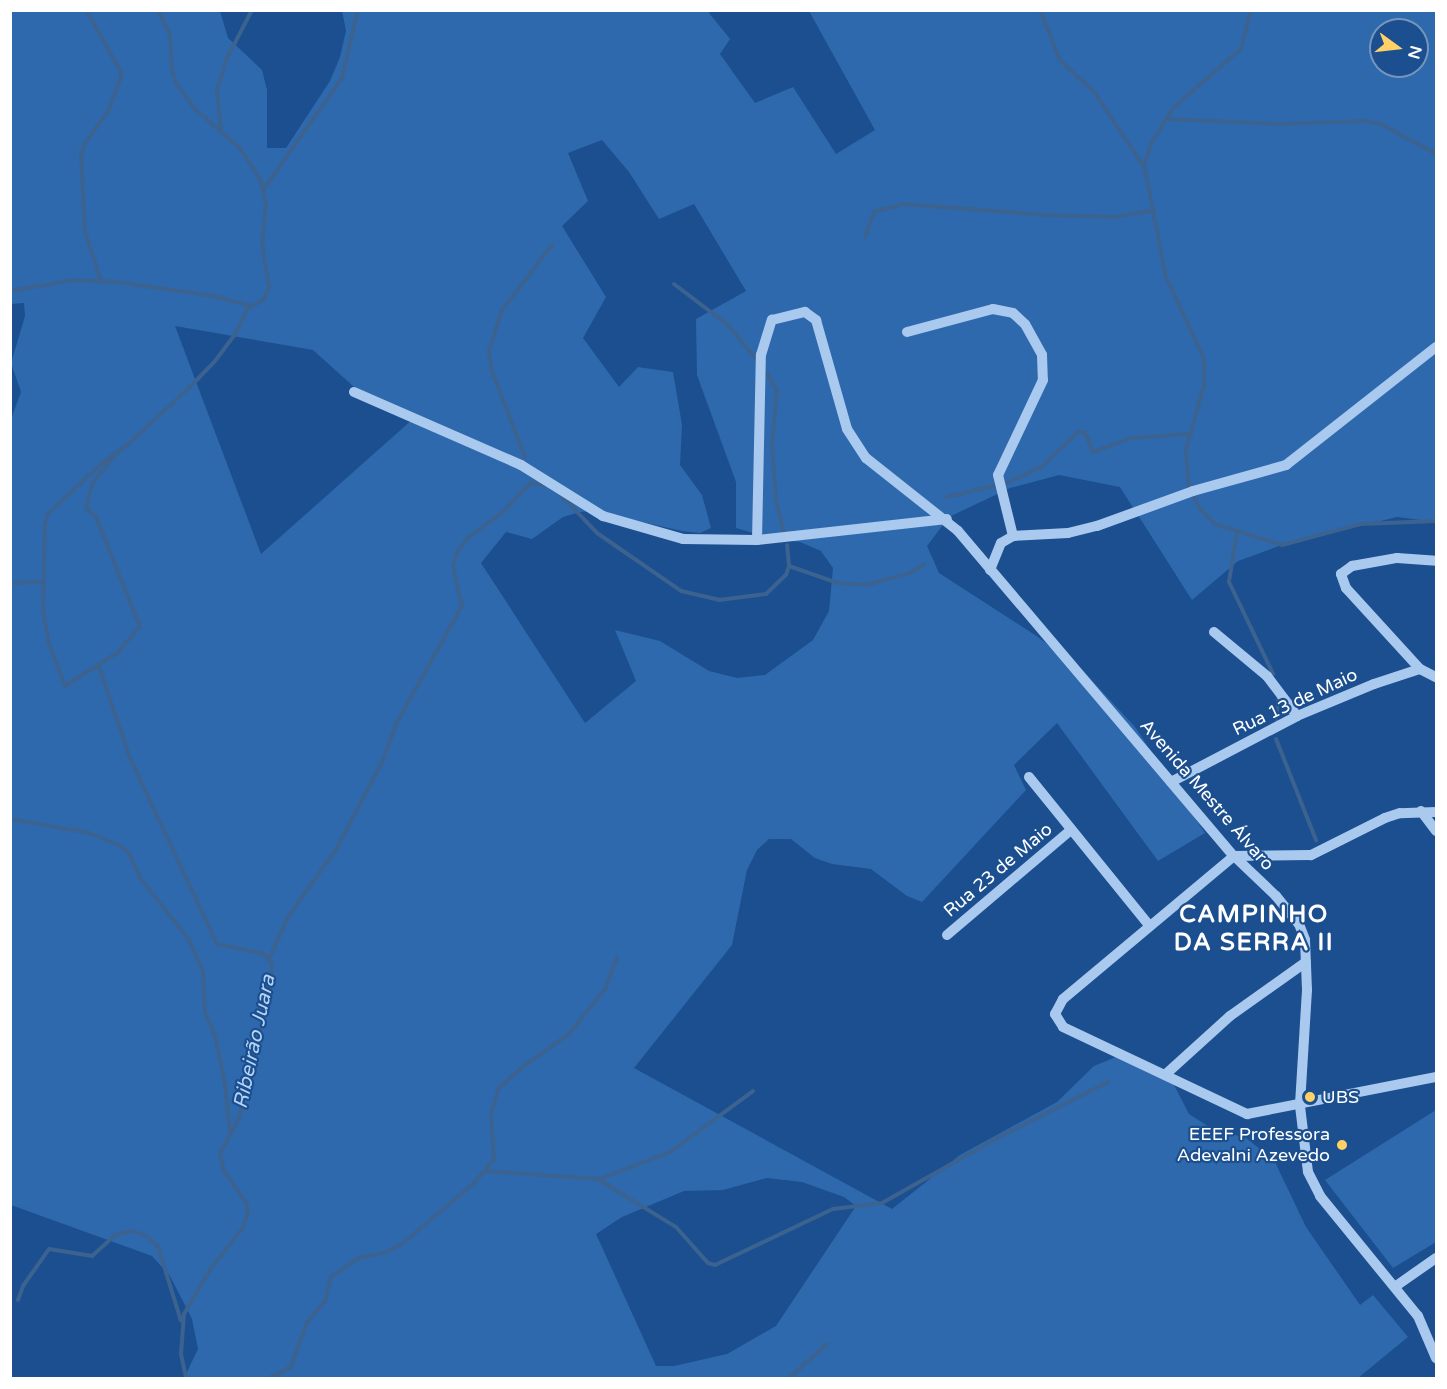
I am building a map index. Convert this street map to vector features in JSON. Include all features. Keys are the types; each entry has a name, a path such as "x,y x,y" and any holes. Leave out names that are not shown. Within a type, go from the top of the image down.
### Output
{"street":[{"path":"907,332 993,309 1013,313 1025,324 1036,345 1041,355 1043,380 998,475 1013,536"},
{"name":"Avenida Mestre Álvaro","path":"757,540 761,355 772,320 798,312 816,320 847,429 866,458 947,519 1234,856 1276,896 1299,924 1306,962 1300,1106 1304,1158 1312,1183 1418,1316 1437,1358"},
{"path":"990,570 1002,543 1013,536 1068,533 1295,460 1437,347"},
{"path":"354,392 521,465 615,521 683,539 757,540 947,519"},
{"path":"1437,561 1397,558 1352,566 1341,574 1346,588 1420,669 1437,677"},
{"path":"1214,632 1267,676 1297,716"},
{"name":"Rua 13 de Maio","path":"1171,782 1297,716 1420,669"},
{"path":"1029,777 1148,924"},
{"path":"1421,811 1437,831"},
{"path":"1437,812 1421,811 1385,818 1311,855 1234,856 1148,924 1056,1008 1057,1020 1063,1027 1166,1074 1236,1112 1257,1115 1437,1077"},
{"name":"Rua 23 de Maio","path":"947,935 1071,830"},
{"path":"1166,1074 1230,1016 1306,962"},
{"path":"1396,1286 1437,1258"}],"shaded area":[{"path":"11,11 220,11 228,38 262,70 267,90 267,148 286,148 330,81 340,57 346,31 342,11 711,11 709,13 730,39 720,54 755,103 793,87 836,154 875,130 809,11 1436,11 1436,522 1397,517 1282,545 1238,561 1192,600 1120,487 1059,475 1010,488 949,517 927,546 939,573 1038,637 1086,674 1135,727 1205,833 1158,861 1057,723 1014,765 1026,790 922,902 907,896 871,869 832,864 815,858 791,839 769,839 757,850 747,870 732,945 634,1068 892,1209 960,1155 1057,1102 1094,1066 1116,1057 1173,1083 1189,1114 1211,1128 1246,1138 1274,1160 1306,1227 1360,1305 1373,1295 1408,1337 1358,1378 184,1378 198,1349 192,1319 170,1276 152,1256 11,1205 10,422 21,392 11,363 25,316 24,303 11,304","holes":["602,140 629,172 659,219 694,204 746,291 696,319 697,375 736,482 736,528 775,539 800,542 821,551 833,568 829,611 813,640 765,675 737,678 709,671 660,641 615,630 636,681 585,723 481,563 506,532 532,539 563,517 580,512 594,511 682,531 700,533 711,528 702,495 680,465 682,425 673,372 638,367 619,387 583,338 606,297 562,226 588,201 568,153","175,326 313,350 363,395 414,418 261,554","767,1178 802,1182 844,1197 856,1206 776,1326 727,1354 674,1366 656,1366 596,1234 622,1217 684,1191 723,1190"]},
{"path":"1436,1110 1436,1242 1393,1268 1325,1180"}],"waterway":[{"path":"86,10 122,74 109,110 85,143 81,155 85,232 101,281"},
{"name":"Ribeirão Juara","path":"127,445 101,464 48,514 45,523 43,608 48,641 65,686 117,653 140,627 96,517 86,508 92,484 113,457 127,445 189,388 215,361 236,333 247,309 264,299 269,287 262,244 266,203 260,179 240,148 196,110 177,85 172,71 170,35 158,10"},
{"path":"221,132 217,90 227,58 252,10"},
{"path":"263,190 342,78 358,10"},
{"path":"1040,10 1060,60 1094,92 1144,167"},
{"path":"1251,10 1241,49 1173,108 1151,144 1144,165 1166,277 1204,359 1204,385 1186,450 1189,489 1201,510 1215,524 1282,545 1361,524 1436,521"},
{"path":"1166,119 1280,124 1367,121 1383,125 1436,154"},
{"path":"865,237 874,212 903,204 1046,215 1115,217 1154,210"},
{"path":"525,457 492,371 489,351 502,310 552,245"},
{"path":"10,291 74,280 117,282 214,296 252,306"},
{"path":"674,284 728,325 757,360"},
{"path":"767,373 777,390 772,445 776,501 784,532"},
{"path":"947,497 1006,483 1040,468 1078,432 1085,432 1093,452 1131,438 1191,434"},
{"path":"270,957 288,917 337,848 383,760 396,724 462,606 453,567 456,554 469,537 503,512 530,483 545,485"},
{"path":"561,495 597,533 681,591 719,600 766,594 786,575 789,566 787,545"},
{"path":"1237,532 1229,582 1273,674"},
{"path":"789,566 838,583 866,585 910,573 924,565"},
{"path":"10,583 43,582"},
{"name":"Ribeirão Juara","path":"99,667 130,758 217,944 264,954 272,964 269,994 239,1118 220,1154 224,1171 246,1202 248,1213 242,1229 209,1271 184,1314 181,1354 186,1378"},
{"path":"1276,719 1279,696"},
{"path":"1276,739 1316,840"},
{"path":"10,819 89,833 119,845 129,853 140,878 189,940 203,972 205,1013 215,1035 225,1084 230,1134"},
{"path":"269,1378 291,1367 307,1322 325,1301 331,1277 358,1258 384,1253 402,1244 475,1182 494,1159 491,1114 499,1088 521,1068 569,1034 605,989 617,957"},
{"path":"596,1178 676,1227 708,1263 715,1265 833,1209 882,1203 999,1137 1108,1082"},
{"path":"485,1171 600,1179 670,1152 753,1091"},
{"path":"18,1300 23,1286 49,1249 92,1256 115,1235 133,1231 148,1237 158,1247 181,1321"},
{"path":"789,1378 827,1344"}],"place":[{"name":"UBS","path":"1310,1097"},
{"name":"EEEF Professora Adevalni Azevedo","path":"1342,1145"}],"district":[{"name":"CAMPINHO DA SERRA II","path":"1254,929"}]}
